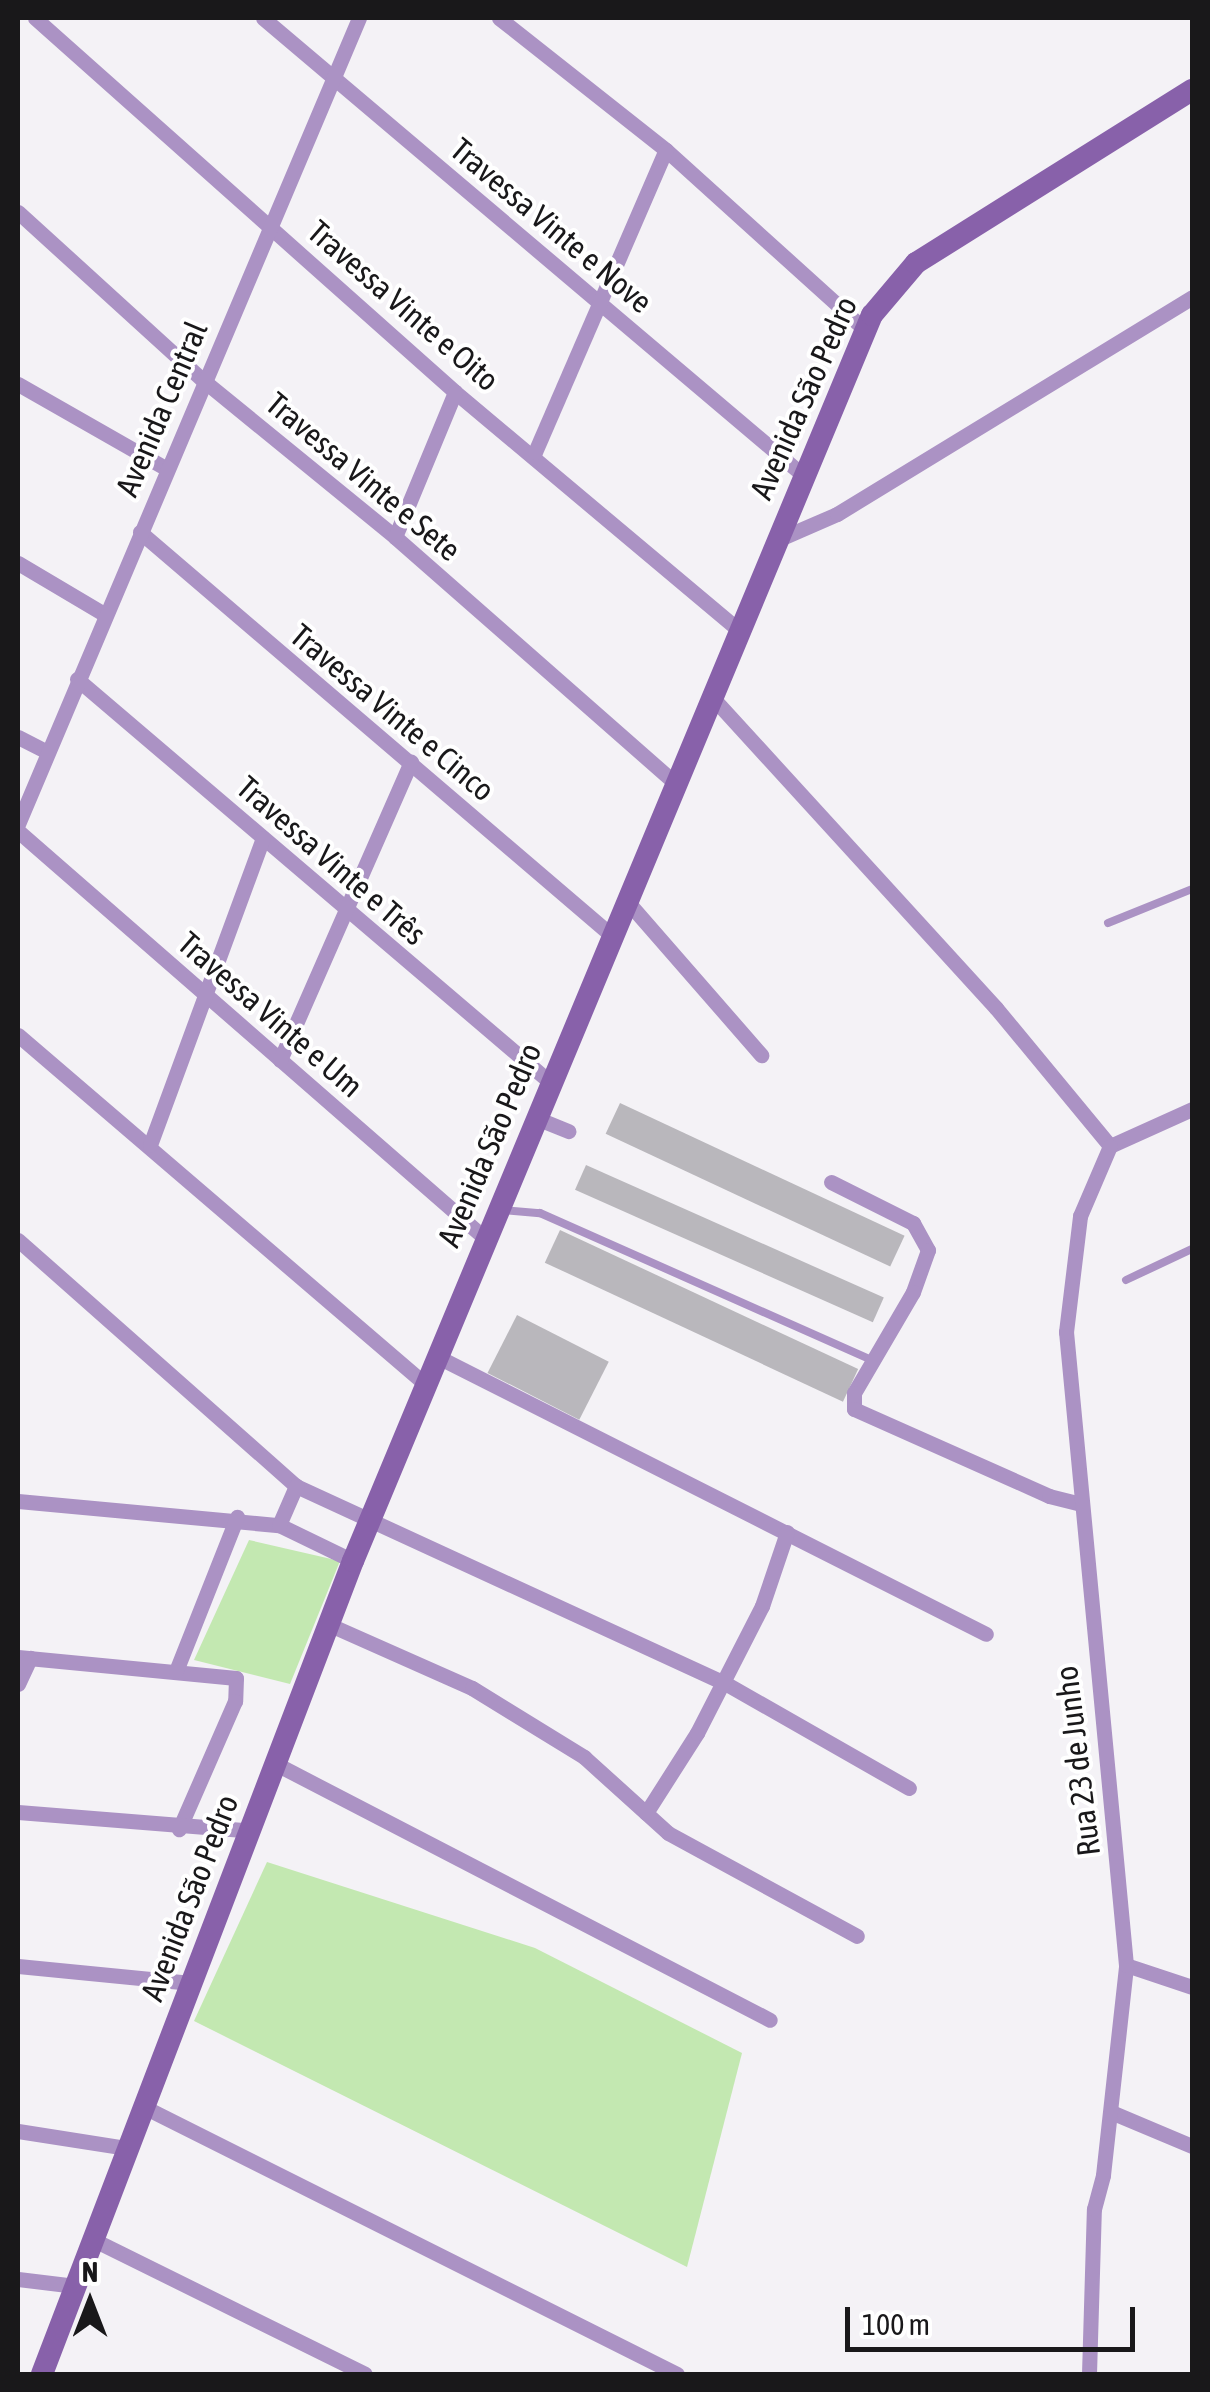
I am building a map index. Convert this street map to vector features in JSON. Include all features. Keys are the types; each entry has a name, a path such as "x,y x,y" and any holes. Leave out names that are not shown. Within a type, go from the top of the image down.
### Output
{"main road":[{"name":"Avenida São Pedro","path":"45,2374 126,2148 252,1830 353,1560 864,329 884,295 916,263 1192,90"}],"street":[{"name":"Travessa Vinte e Oito","path":"35,18 455,392 534,452 739,630"},
{"name":"Travessa Vinte e Nove","path":"262,18 604,302 804,476"},
{"name":"Avenida Central","path":"18,828 45,752 330,74 359,18"},
{"path":"498,18 666,150 864,329"},
{"path":"534,452 604,302 666,150"},
{"name":"Travessa Vinte e Sete","path":"18,212 204,381 395,537 674,782"},
{"path":"777,540 838,514 1192,297"},
{"path":"18,384 165,468"},
{"path":"395,537 455,392"},
{"name":"Travessa Vinte e Cinco","path":"140,532 611,935"},
{"path":"18,563 104,614"},
{"name":"Travessa Vinte e Três","path":"77,679 551,1083"},
{"path":"712,697 996,1008 1110,1146 1192,1109"},
{"path":"18,737 45,752"},
{"path":"280,1060 411,762"},
{"name":"Travessa Vinte e Um","path":"18,828 487,1240"},
{"path":"150,1146 263,838"},
{"path":"626,900 760,1055"},
{"path":"18,1035 425,1384"},
{"path":"536,1118 570,1131"},
{"name":"Rua 23 de Junho","path":"1089,2374 1094,2208 1111,2112 1126,1965 1066,1358 1069,1275 1080,1216 1110,1146"},
{"path":"830,1182 912,1223 928,1250 913,1292 852,1401 858,1412 1048,1496 1082,1504"},
{"path":"18,1240 296,1486 723,1682 909,1788"},
{"path":"436,1356 986,1634"},
{"path":"280,1524 296,1486"},
{"path":"18,1501 237,1517 280,1524 353,1560"},
{"path":"176,1671 237,1517"},
{"path":"646,1813 723,1682 762,1606 787,1532"},
{"path":"330,1625 472,1688 584,1757 688,1846 857,1936"},
{"path":"18,1684 24,1658 230,1675 239,1685 179,1829"},
{"path":"276,1764 770,2020"},
{"path":"18,1812 179,1829 252,1830"},
{"path":"1126,1965 1192,1987"},
{"path":"18,1966 191,1983"},
{"path":"144,2106 677,2374"},
{"path":"1111,2112 1192,2146"},
{"path":"18,2132 126,2148"},
{"path":"94,2240 365,2374"},
{"path":"18,2279 76,2286"}],"lane":[{"path":"1108,923 1192,890"},
{"path":"499,1209 540,1213 872,1360"},
{"path":"1126,1280 1192,1249"}],"green space":[{"path":"249,1540 340,1561 290,1684 194,1660"},
{"path":"267,1862 535,1948 742,2053 687,2267 194,2021"}],"building":[{"path":"620,1103 905,1236 890,1267 606,1134"},
{"path":"586,1165 884,1298 873,1322 575,1190"},
{"path":"560,1230 858,1369 843,1402 545,1263"},
{"path":"517,1315 609,1362 579,1420 487,1373"}]}
